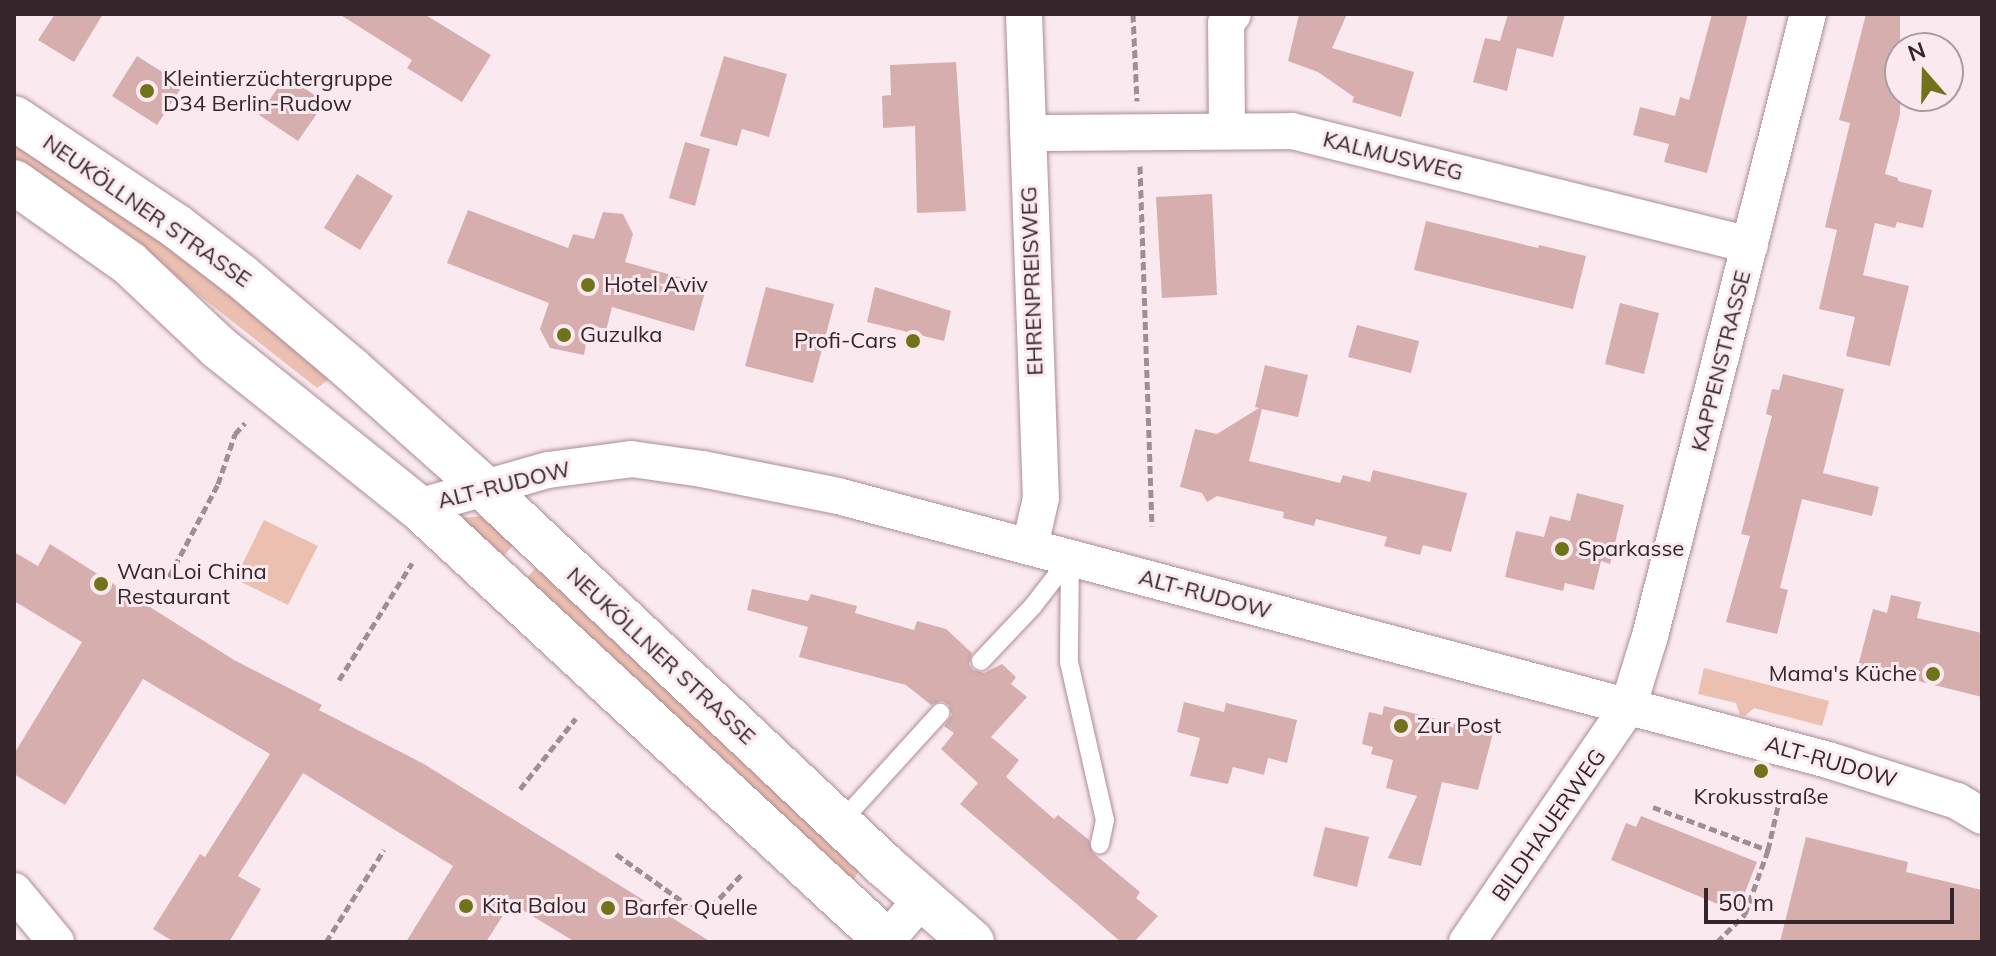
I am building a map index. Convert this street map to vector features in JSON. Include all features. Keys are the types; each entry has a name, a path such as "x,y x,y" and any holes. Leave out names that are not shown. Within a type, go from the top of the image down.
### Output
{"main road":[{"name":"NEUKÖLLNER STRASSE","path":"14,118 176,226 241,276 351,369 485,489 840,823 972,942"},
{"path":"14,182 129,263 218,347 418,507 886,941"},
{"path":"306,416 351,369"}],"street":[{"name":"EHRENPREISWEG","path":"1024,14 1041,498 1030,546"},
{"path":"1227,130 1226,23 1233,14"},
{"name":"KAPPENSTRASSE","path":"1628,707 1650,636 1808,14"},
{"name":"KALMUSWEG","path":"1028,133 1292,131 1750,245"},
{"name":"ALT-RUDOW","path":"418,507 548,470 631,459 702,469 838,496 1628,707 1904,783 1957,801 1982,816"},
{"name":"BILDHAUERWEG","path":"1467,942 1604,747 1628,707"},
{"path":"14,891 56,942"},
{"path":"886,941 923,898"}],"lane":[{"path":"981,661 1033,606 1070,558"},
{"path":"1070,558 1069,662 1105,820 1100,844"},
{"path":"840,823 940,713"}],"path":[{"path":"1133,14 1137,109"},
{"path":"1139,157 1152,526"},
{"path":"169,577 218,484 235,434 245,423"},
{"path":"339,680 412,563"},
{"path":"520,789 576,718"},
{"path":"1717,942 1745,914 1768,850 1781,793"},
{"path":"1653,807 1768,850"},
{"path":"326,942 384,850"},
{"path":"616,854 703,916 742,874"}],"shaded area":[{"path":"14,134 149,226 331,378 317,388 177,278 14,164"},
{"path":"484,516 517,541 500,560 461,518"},
{"path":"264,520 318,546 288,605 235,579"},
{"path":"538,565 861,867 851,884 525,580"},
{"path":"1704,668 1829,701 1822,726 1754,708 1745,716 1740,715 1736,703 1698,694"}],"building":[{"path":"55,14 103,14 74,62 38,40"},
{"path":"339,14 424,14 491,55 462,102 407,68 412,60"},
{"path":"1299,14 1347,14 1332,48 1414,72 1401,117 1352,102 1354,97 1318,72 1288,61"},
{"path":"1508,14 1565,14 1553,57 1517,48 1507,91 1473,82 1485,38 1500,41"},
{"path":"1712,14 1748,14 1707,173 1664,162 1669,144 1633,135 1640,107 1675,116 1680,97 1689,100"},
{"path":"1866,14 1900,14 1900,32 1884,32 1884,112 1900,112 1885,174 1898,178 1898,181 1932,190 1923,228 1897,222 1895,228 1875,223 1863,275 1909,286 1890,366 1846,356 1855,317 1819,309 1837,230 1825,227 1850,123 1839,120"},
{"name":"Kleintierzüchtergruppe D34 Berlin-Rudow","path":"137,56 183,85 157,125 112,96"},
{"path":"724,56 787,74 769,137 742,129 737,146 700,136"},
{"path":"956,62 966,211 917,213 915,126 883,128 882,96 891,95 890,65"},
{"path":"286,76 325,102 298,141 259,115"},
{"path":"685,142 710,149 695,206 669,198"},
{"path":"357,174 393,196 360,250 324,228"},
{"path":"1212,194 1217,295 1162,298 1156,197"},
{"path":"468,210 568,248 573,234 594,239 603,212 623,214 633,234 625,262 707,285 694,331 612,307 606,331 590,323 584,355 550,348 540,329 549,303 447,263"},
{"path":"1426,221 1538,248 1539,245 1586,256 1573,309 1414,270"},
{"path":"766,287 834,304 813,383 745,366"},
{"path":"875,287 951,311 944,341 867,322"},
{"path":"1620,303 1659,313 1644,374 1605,364"},
{"path":"1357,325 1419,341 1411,373 1348,357"},
{"path":"1265,365 1308,375 1298,417 1262,409 1249,461 1340,483 1343,475 1370,482 1373,470 1467,493 1451,552 1423,545 1420,555 1384,546 1387,537 1316,519 1314,526 1283,518 1284,512 1217,496 1207,502 1202,493 1180,487 1195,429 1217,434 1259,408 1255,407"},
{"path":"1783,374 1844,389 1823,473 1879,487 1872,516 1802,499 1780,588 1788,590 1777,634 1726,622 1750,536 1741,534 1772,416 1766,414 1772,389 1779,390"},
{"name":"Sparkasse","path":"1577,493 1624,505 1610,564 1601,561 1594,590 1565,583 1563,591 1505,577 1516,531 1544,537 1550,516 1570,521"},
{"path":"50,544 234,660 322,705 319,710 424,764 711,942 575,942 511,903 486,942 406,942 453,866 303,773 238,876 261,889 229,942 174,942 153,929 200,854 205,857 270,754 143,679 65,805 14,774 14,754 82,642 14,601 14,552 38,566"},
{"path":"752,589 808,601 811,594 857,606 855,613 914,630 917,621 946,629 972,653 969,664 973,670 984,673 1002,664 1016,677 1011,684 1027,697 991,737 1019,760 1006,777 1054,819 1058,815 1089,840 1092,852 1140,892 1136,898 1158,916 1134,942 1121,942 960,804 978,783 941,749 954,733 944,726 952,715 949,705 942,701 931,705 906,685 799,657 808,627 747,610"},
{"path":"1891,595 1921,602 1917,618 1982,633 1982,697 1858,666 1873,609 1887,613"},
{"path":"1184,702 1224,712 1226,703 1297,720 1287,763 1268,758 1264,775 1233,767 1228,784 1190,776 1200,738 1177,732"},
{"path":"1384,706 1493,733 1478,790 1442,782 1421,866 1388,858 1417,796 1386,788 1393,760 1371,754 1373,747 1362,744 1369,712 1382,715"},
{"path":"1641,816 1757,862 1737,912 1611,860 1626,823 1636,827"},
{"path":"1325,827 1369,837 1357,887 1313,876"},
{"path":"1806,837 1908,862 1906,872 1982,890 1982,942 1780,942"}],"place":[{"name":"Kleintierzüchtergruppe D34 Berlin-Rudow","path":"147,91"},
{"name":"Hotel Aviv","path":"588,285"},
{"name":"Guzulka","path":"564,335"},
{"name":"Profi-Cars","path":"913,341"},
{"name":"Sparkasse","path":"1562,549"},
{"name":"Wan Loi China Restaurant","path":"101,584"},
{"name":"Mama's Küche","path":"1933,674"},
{"name":"Zur Post","path":"1401,726"},
{"name":"Krokusstraße","path":"1761,771"},
{"name":"Kita Balou","path":"466,906"},
{"name":"Barfer Quelle","path":"608,908"}]}
